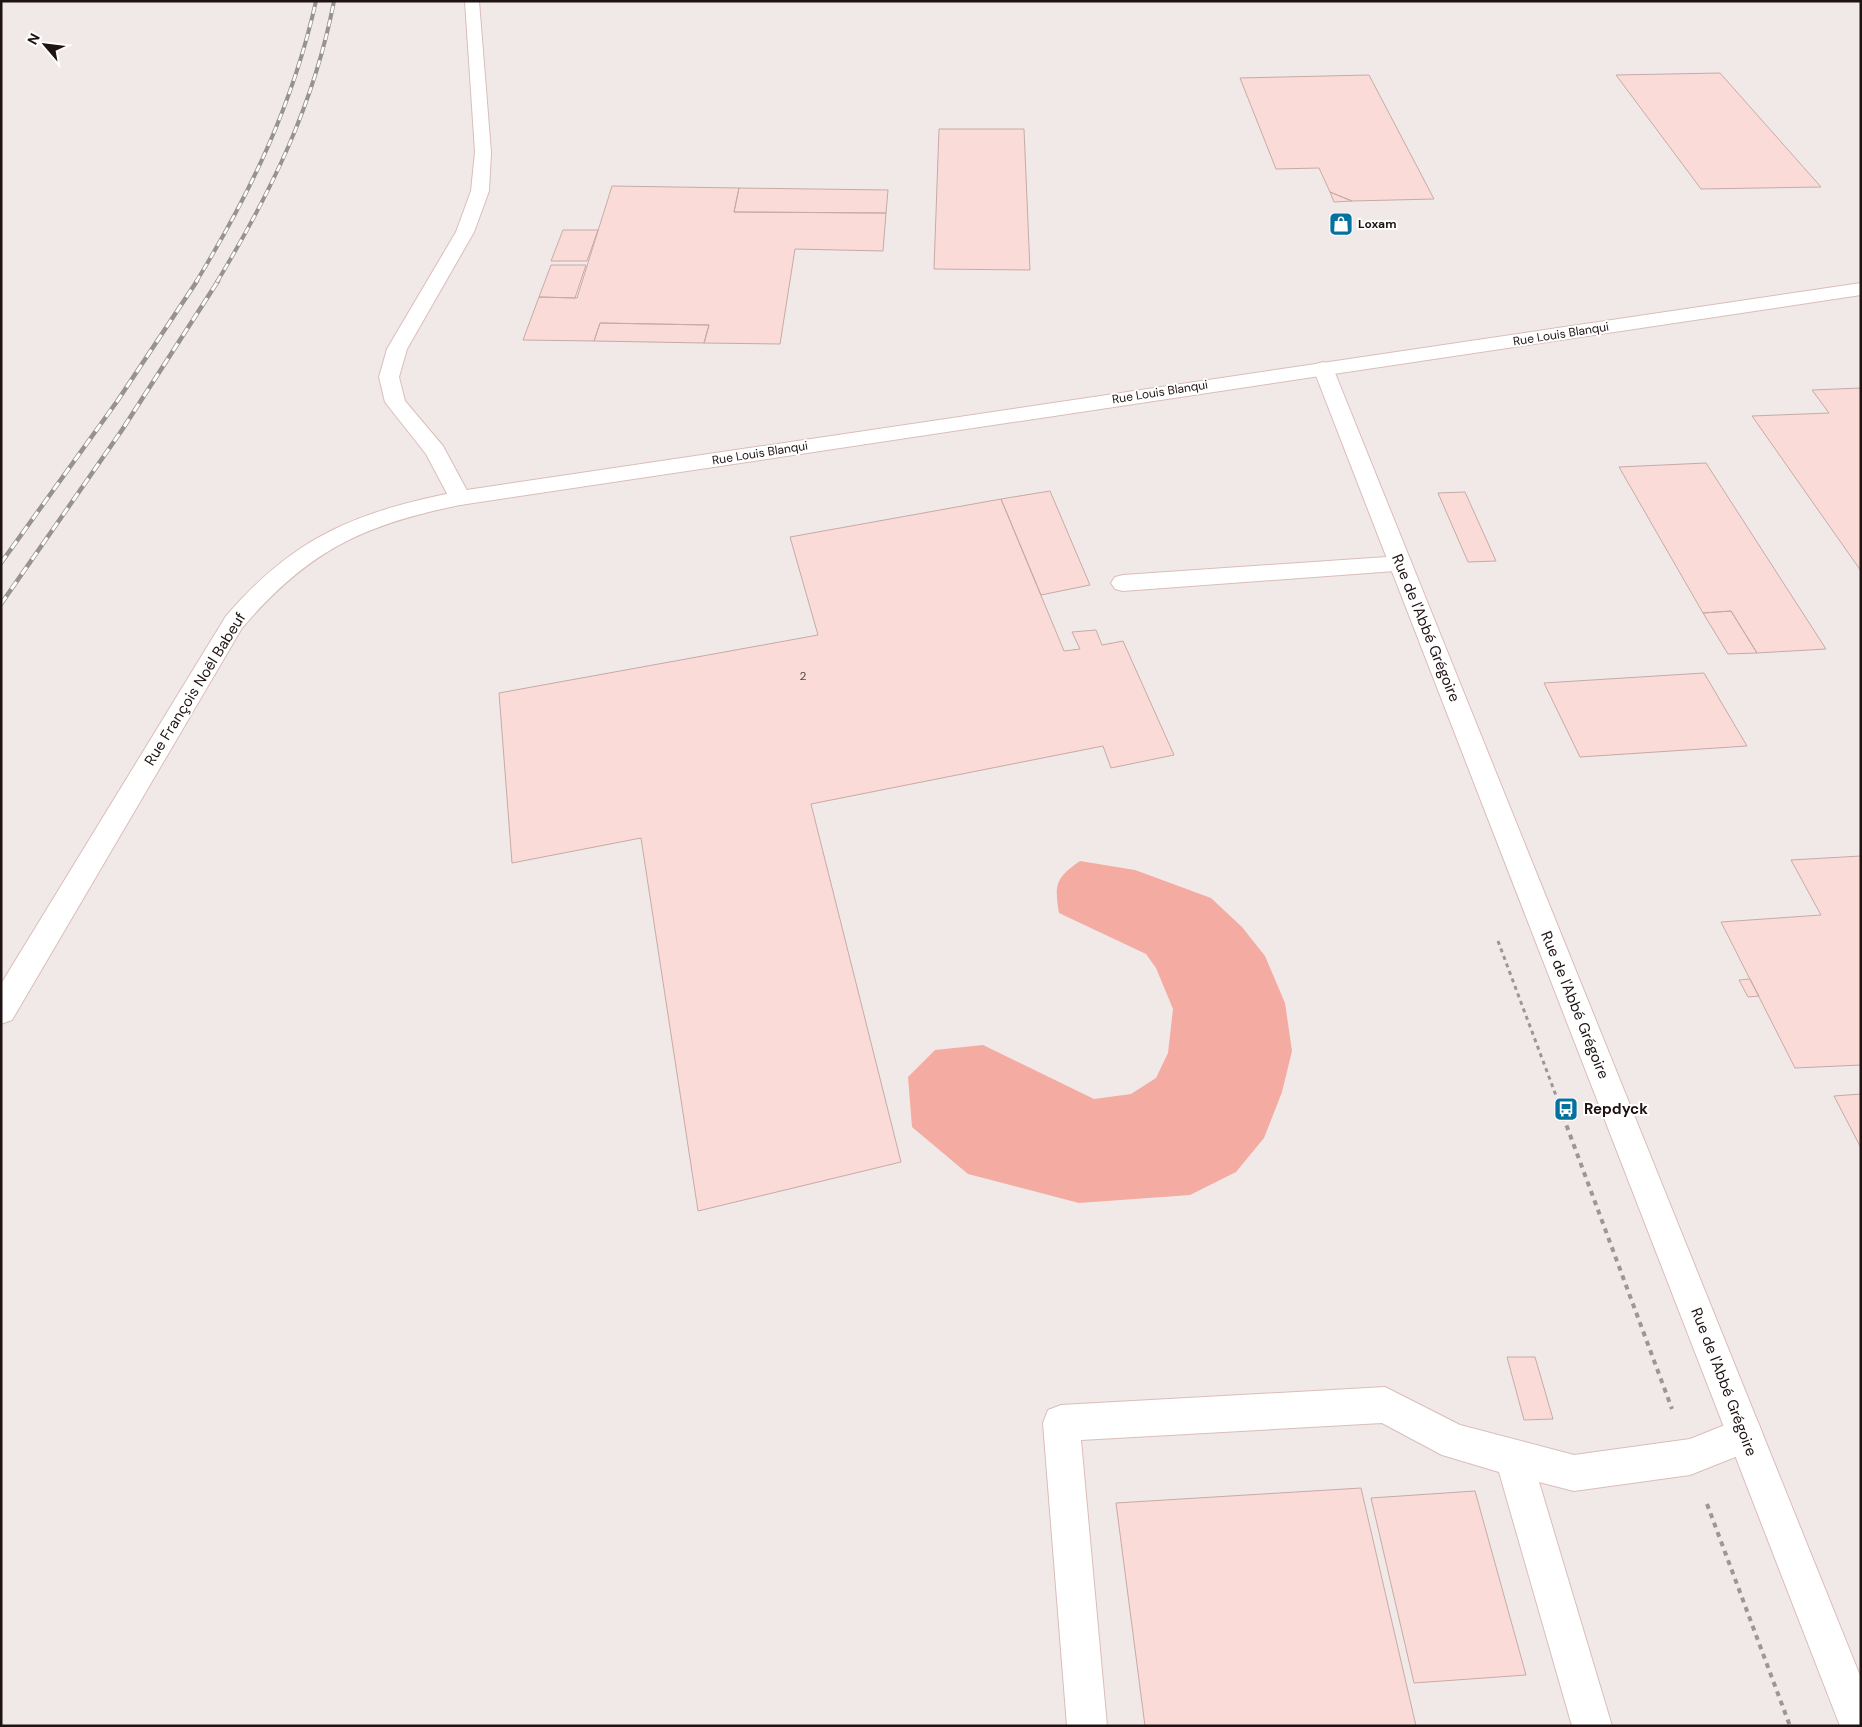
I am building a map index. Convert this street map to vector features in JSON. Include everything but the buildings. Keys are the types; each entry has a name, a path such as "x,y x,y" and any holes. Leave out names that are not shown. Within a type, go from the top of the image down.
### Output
{"street":[{"path":"460,498 435,451 395,402 389,377 397,349 465,232 480,191 483,152 472,1"},
{"name":"Rue Louis Blanqui","path":"460,498 1861,289"},
{"name":"Rue de l'Abbé Grégoire","path":"1323,368 1745,1435 1857,1707"},
{"name":"Rue François Noël Babeuf","path":"1,1010 219,645 249,602 282,570 326,540 348,528 401,510 460,498"},
{"path":"1124,583 1401,564"},
{"path":"1087,1726 1060,1423 1384,1405 1455,1442 1574,1473 1690,1457 1745,1435"},
{"path":"1513,1457 1592,1726"}],"path":[{"path":"1495,934 1790,1726"}],"shaded area":[{"path":"1,1 1861,1 1861,1726 1,1726"},
{"path":"1080,861 1135,870 1211,898 1242,927 1265,956 1285,1003 1292,1051 1282,1092 1264,1138 1236,1172 1190,1195 1079,1203 968,1174 912,1127 908,1077 935,1050 983,1045 1094,1099 1131,1094 1156,1078 1168,1053 1173,1009 1156,968 1146,954 1059,913 1057,888 1061,877"}],"railway":[{"path":"196,282 235,215 268,146 295,76 316,1"},
{"path":"217,282 255,215 288,147 315,76 334,1"},
{"path":"1,563 118,400 197,281"},
{"path":"1,604 122,430 218,281"}],"place":[{"name":"Loxam","path":"1341,224"},
{"name":"Repdyck","path":"1566,1109"}]}
